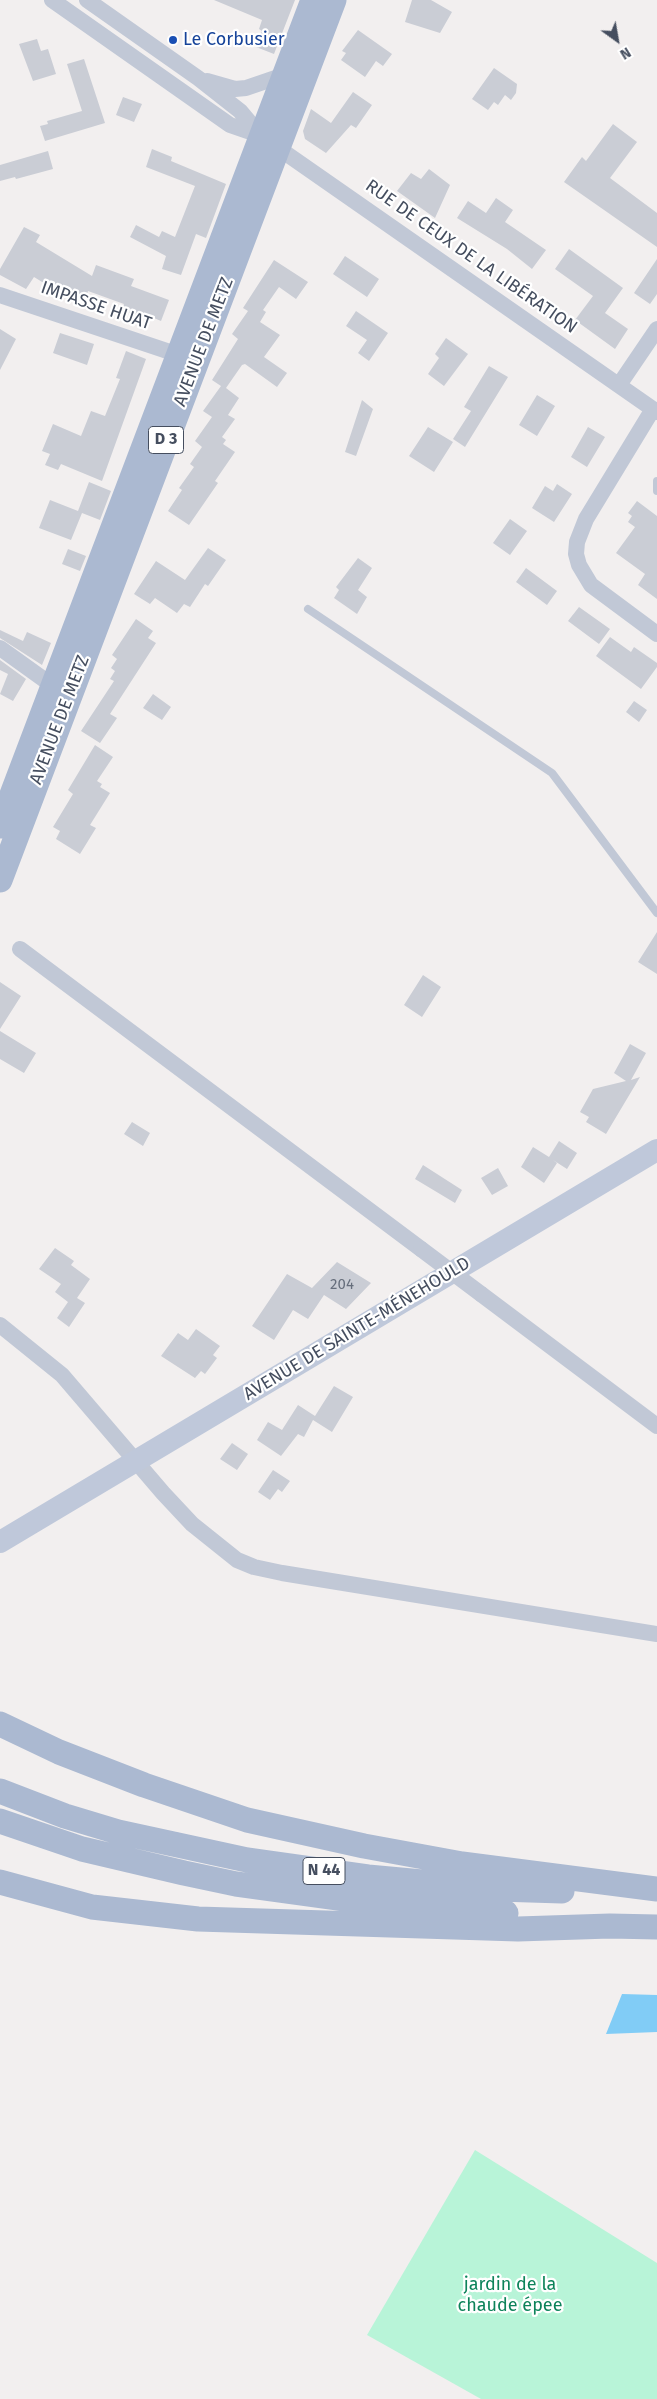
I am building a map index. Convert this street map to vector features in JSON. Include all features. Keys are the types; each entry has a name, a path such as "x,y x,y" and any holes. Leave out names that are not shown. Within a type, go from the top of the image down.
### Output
{"main road":[{"name":"AVENUE DE METZ","path":"0,880 270,142 284,76 313,0"},
{"name":"AVENUE DE METZ","path":"0,826 179,355 270,142 334,0"},
{"name":"AVENUE DE SAINTE-MÉNEHOULD","path":"0,1542 652,1157"},
{"name":"AVENUE DE SAINTE-MÉNEHOULD","path":"0,1528 57,1507"},
{"path":"0,1724 59,1752 136,1782 247,1820 364,1846 462,1864 657,1889"},
{"name":"N 44","path":"0,1792 64,1816 118,1832 246,1860 368,1877 498,1889 657,1895"},
{"name":"N 44","path":"0,1821 82,1848 184,1874 236,1884 360,1900 528,1915 610,1926 657,1927"},
{"path":"0,1882 92,1907 119,1912 198,1919 518,1929 610,1926"}],"street":[{"path":"52,0 230,125 270,142"},
{"path":"87,0 198,78 240,111 270,142"},
{"path":"198,78 222,87 235,89 246,88 284,76"},
{"name":"RUE DE CEUX DE LA LIBÉRATION","path":"270,142 655,410"},
{"name":"IMPASSE HUAT","path":"0,295 179,355"},
{"path":"619,385 657,329"},
{"path":"655,410 586,519 576,542 576,554 578,564 591,585 657,634"},
{"path":"0,648 53,686"},
{"path":"20,949 657,1426"},
{"path":"0,1325 62,1374 135,1462 192,1524 236,1560 254,1567 657,1634"}],"lane":[{"path":"657,481 657,491"},
{"path":"308,609 552,773 657,913"}],"green space":[{"name":"jardin de la chaude épee","path":"475,2150 657,2263 657,2399 481,2399 367,2335"}],"water":[{"path":"622,1994 657,1995 657,2032 606,2034"}],"building":[{"path":"214,0 295,0 274,54 256,47 262,31 259,29 262,20"},
{"path":"412,0 431,0 452,12 440,33 405,22"},
{"path":"358,30 392,54 383,66 376,61 365,77 341,60 346,53 342,51"},
{"path":"37,39 41,51 48,49 56,74 33,81 19,44"},
{"path":"84,59 105,123 45,141 40,126 48,124 47,121 82,111 67,64"},
{"path":"494,68 517,84 516,93 511,100 505,95 498,105 494,102 488,110 472,99"},
{"path":"353,92 372,105 356,128 351,125 326,153 305,139 303,131 311,109 331,123"},
{"path":"123,97 142,104 134,122 116,115"},
{"path":"613,124 637,142 610,178 657,213 657,247 564,182 582,157 586,161"},
{"path":"152,149 172,157 171,161 226,184 206,238 196,234 181,275 162,269 166,256 130,237 136,225 159,237 162,231 175,237 195,186 146,167"},
{"path":"48,151 53,169 16,179 15,177 0,181 0,165"},
{"path":"429,169 450,185 435,218 397,191 411,173 421,179"},
{"path":"496,198 513,210 505,222 546,250 532,269 507,249 457,218 468,201 486,213"},
{"path":"24,227 40,235 36,242 92,276 96,265 134,279 131,286 169,300 161,321 154,318 152,321 129,313 131,309 123,307 124,304 88,291 83,307 34,277 26,289 0,275 0,269"},
{"path":"569,249 623,288 605,313 628,329 615,349 575,320 593,296 555,269"},
{"path":"345,256 379,279 367,297 333,274"},
{"path":"657,259 657,294 650,304 634,293"},
{"path":"274,260 308,282 296,299 279,287 263,310 266,312 260,322 280,335 264,357 287,373 277,387 245,364 242,365 226,388 239,398 228,415 235,419 222,437 226,440 223,444 235,452 215,481 218,483 189,525 168,511 182,490 179,488 194,467 190,464 202,447 195,441 212,417 203,411 221,386 212,380 238,339 232,334 248,311 243,308"},
{"path":"356,311 388,333 369,361 358,353 367,340 346,326"},
{"path":"0,329 16,339 0,370"},
{"path":"60,333 94,344 87,365 53,353"},
{"path":"446,338 468,354 444,386 428,374 439,358 435,354"},
{"path":"126,351 146,359 102,481 61,464 58,470 45,465 50,454 42,451 53,424 81,436 91,411 105,416 120,379 116,378"},
{"path":"489,366 508,377 465,447 453,439 471,411 464,407"},
{"path":"537,395 555,406 537,436 519,425"},
{"path":"362,400 373,409 356,456 345,452"},
{"path":"428,427 453,442 434,472 409,456"},
{"path":"588,427 605,437 587,467 571,457"},
{"path":"89,482 111,491 100,520 82,513 71,540 39,528 50,500 78,511"},
{"path":"557,484 572,494 554,522 532,508 545,486 553,491"},
{"path":"637,501 657,516 657,599 638,585 645,574 616,553 635,527 628,522 632,516 628,513"},
{"path":"510,519 527,531 510,555 493,543"},
{"path":"208,548 226,560 208,586 205,584 190,607 184,604 177,613 155,598 150,604 134,594 156,561 185,580"},
{"path":"68,549 86,556 80,571 62,564"},
{"path":"358,558 372,568 358,590 367,597 357,614 334,598 339,590 336,587"},
{"path":"526,568 557,591 547,605 516,582"},
{"path":"579,607 610,629 599,644 568,621"},
{"path":"136,619 153,631 148,638 156,643 110,714 117,718 100,743 81,731 114,681 110,679 115,671 111,668 117,659 112,655"},
{"path":"0,630 23,641 27,632 51,643 42,665 0,638"},
{"path":"610,637 631,652 634,647 657,663 657,667 641,689 596,656"},
{"path":"0,660 26,679 13,701 0,694 8,674 0,670"},
{"path":"153,694 171,707 162,720 143,708"},
{"path":"634,701 647,710 639,722 626,712"},
{"path":"95,745 113,757 97,781 102,784 100,787 110,793 90,825 96,828 80,854 56,839 60,831 53,827 73,794 68,790"},
{"path":"657,932 657,974 638,962"},
{"path":"423,975 441,987 422,1017 404,1005"},
{"path":"0,982 21,996 0,1029"},
{"path":"0,1031 36,1053 24,1073 0,1059"},
{"path":"630,1044 646,1053 631,1080 640,1077 606,1134 586,1122 589,1117 580,1112 593,1089 626,1081 614,1073"},
{"path":"132,1122 150,1133 143,1146 124,1134"},
{"path":"559,1141 577,1153 567,1169 553,1160 557,1163 544,1183 521,1167 533,1147 549,1157"},
{"path":"423,1165 462,1190 455,1203 415,1179"},
{"path":"498,1168 508,1186 492,1195 481,1178"},
{"path":"55,1248 74,1261 71,1265 90,1279 77,1298 85,1303 69,1327 57,1318 68,1302 55,1292 61,1284 39,1269"},
{"path":"337,1262 371,1283 346,1309 324,1295 308,1319 293,1310 274,1340 252,1326 287,1274 312,1288"},
{"path":"196,1329 220,1346 213,1355 217,1358 205,1374 201,1371 195,1378 161,1356 178,1333 188,1340"},
{"path":"334,1386 353,1397 332,1432 313,1420 304,1437 298,1434 281,1456 257,1440 268,1422 282,1430 298,1405 315,1416"},
{"path":"232,1443 248,1454 237,1470 220,1459"},
{"path":"273,1470 290,1481 282,1492 278,1489 270,1500 258,1492"}],"place":[{"name":"Le Corbusier","path":"173,40"}]}
